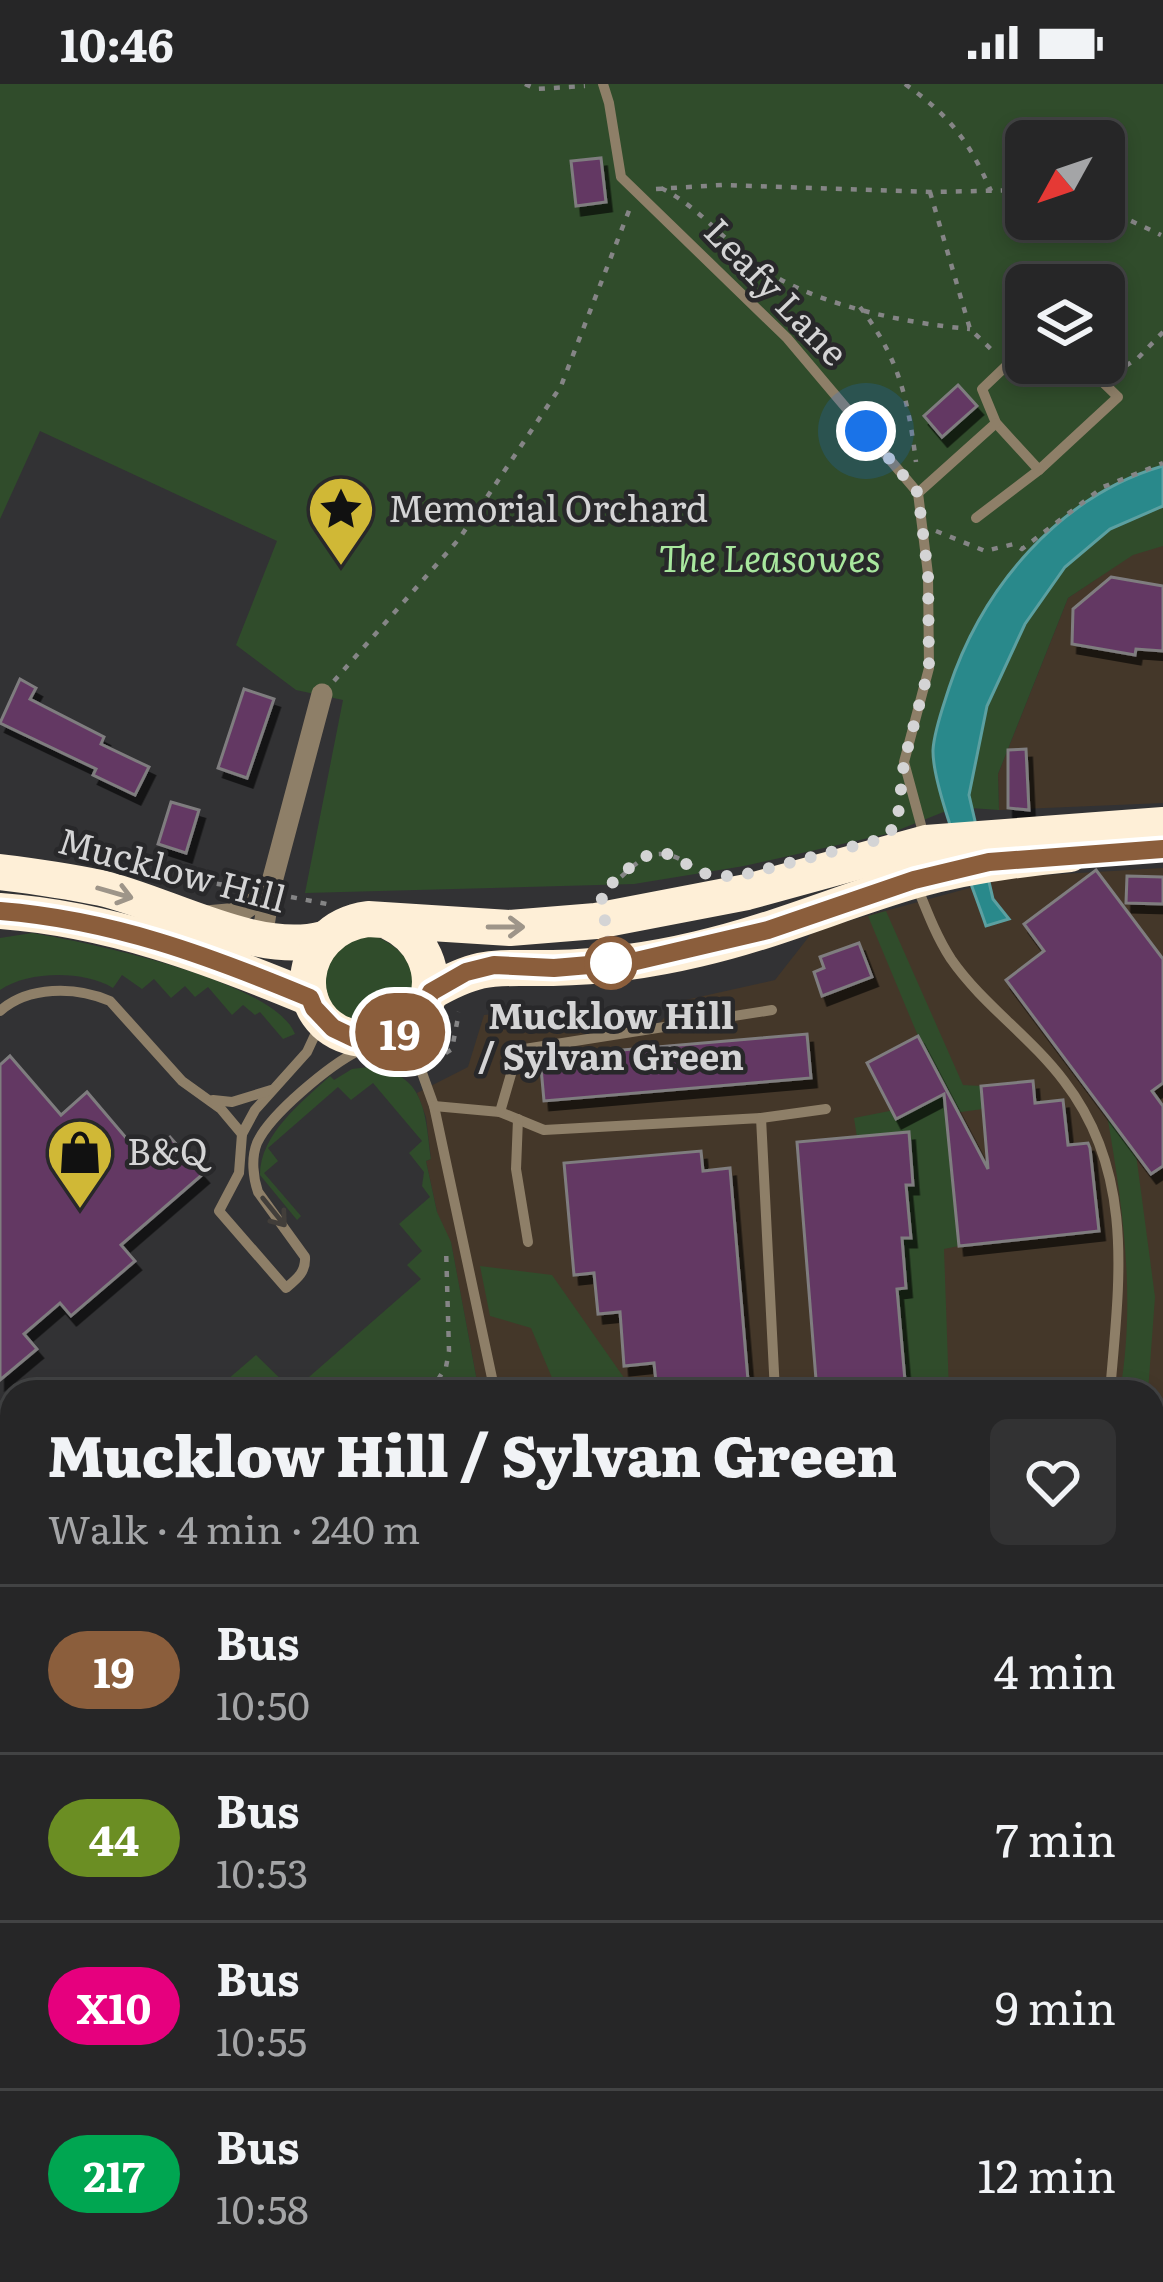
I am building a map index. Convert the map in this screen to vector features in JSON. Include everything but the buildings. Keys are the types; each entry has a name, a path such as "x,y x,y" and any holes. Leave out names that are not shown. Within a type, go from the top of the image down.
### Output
{"highway":[{"name":"Mucklow Hill","path":"0,872 102,888 262,939 299,945 322,939 356,920 511,928 645,915 926,843 1163,825"},
{"path":"431,992 466,972 494,965 554,968 636,961 698,949 914,880 989,862 1163,849"},
{"name":"Mucklow Hill","path":"0,911 107,925 213,958 315,1006"},
{"path":"389,922 422,947 431,992 420,1017 394,1033"},
{"name":"Mucklow Hill","path":"322,939 308,978 315,1006 333,1028 354,1038 394,1033"}],"street":[{"path":"262,939 264,892 322,694"},
{"path":"194,917 239,913 264,892"}],"lane":[{"path":"603,85 621,177 635,194"},
{"name":"Leafy Lane","path":"635,194 787,338 918,493 925,526 929,668 904,762 926,843"},
{"path":"1005,367 982,389 996,423 1039,470"},
{"path":"976,518 1039,470 1118,397 1104,384"},
{"path":"918,493 996,423"},
{"path":"914,880 953,962 1064,1080 1093,1124 1104,1151 1113,1182 1121,1252 1111,1380"},
{"path":"0,1011 28,992 97,995 118,1009 182,1081 210,1100 242,1134"},
{"path":"315,1006 320,1024 307,1052 272,1089 242,1134 239,1172 219,1211 286,1288 306,1266 305,1257 258,1192 254,1180 257,1144 285,1110 330,1069 394,1033"},
{"path":"500,1112 518,1050 772,1010"},
{"path":"394,1033 422,1069 434,1106 491,1380"},
{"path":"394,1033 422,1069"},
{"path":"210,1100 232,1102 272,1089"},
{"path":"434,1106 500,1112 544,1130 761,1118 826,1109"},
{"path":"761,1118 774,1380"},
{"path":"518,1119 516,1169 528,1242"}],"path":[{"path":"525,84 536,89 603,85"},
{"path":"905,84 932,103 971,146 992,191"},
{"path":"322,694 459,538 561,386 635,194 722,185 1005,191"},
{"path":"660,188 690,202 757,264 805,291 921,325 970,329"},
{"path":"930,192 970,329 994,352"},
{"path":"1125,218 1162,236 1163,249"},
{"path":"860,307 886,341 907,398 916,462"},
{"path":"1125,367 1163,332"},
{"path":"925,526 985,551 1014,544 1022,549 1103,487 1163,463"},
{"path":"601,893 653,853 669,854 714,876"},
{"path":"202,880 264,892"},
{"path":"437,1059 452,1048 455,1016 467,1003"},
{"path":"438,1380 449,1351 445,1232 456,1222"}],"shaded area":[{"path":"1163,544 1163,803 999,810 998,774 1068,598 1139,550"},
{"path":"1163,868 1163,1380 477,1380 451,1243 430,1240 437,1212 426,1161 431,1159 426,1117 417,1093 468,1067 484,1015 522,1011 546,1027 573,1026 591,1033 656,1026 681,1001 775,980 811,934 1010,877"}],"green space":[{"name":"The Leasowes","path":"0,84 1163,84 1163,546 1133,555 1068,598 998,774 999,810 956,807 891,833 744,866 634,884 305,893 343,700 296,690 236,645 277,541 40,431 0,519"},
{"path":"886,911 963,1085 981,1086 983,1109 946,1114 959,1246 944,1249 949,1380 905,1380 897,1289 906,1288 902,1238 911,1237 906,1185 912,1185 909,1132 857,1137 854,1118 925,1104 947,1092 868,916"},
{"path":"32,933 134,955 217,981 280,1015 295,1034 283,1039 260,1012 255,1015 243,1005 232,1015 208,987 195,997 185,986 171,998 154,979 142,989 122,975 113,988 87,978 56,975 25,979 0,990 0,938"},
{"path":"366,933 397,949 413,972 410,998 385,1024 344,1022 320,986 338,942"},
{"path":"369,1067 402,1077 419,1098 431,1159 426,1161 437,1212 451,1242 477,1380 306,1380 421,1279 407,1265 422,1251 399,1224 430,1197 422,1186 424,1172 409,1153 422,1141 373,1083 351,1100 338,1087 268,1148 278,1161 264,1173 301,1216 297,1220 260,1175 267,1146 296,1108 330,1076 334,1080 352,1069"},
{"path":"1107,1115 1136,1154 1155,1297 1149,1380 1122,1380 1127,1322 1122,1219"},
{"path":"480,1266 552,1275 626,1380 553,1380 531,1328 490,1316"},
{"path":"256,1355 282,1380 227,1380"}],"water":[{"path":"1163,466 1163,506 1110,529 1065,567 1025,624 987,706 969,795 993,899 1009,919 986,926 934,767 935,735 963,651 1004,582 1058,523 1125,480"}],"bus line":[{"name":"19","path":"0,911 107,925 213,958 310,998 333,1028 370,1040 405,1029 420,1017 431,992 466,972 494,965 554,968 636,961 768,930 914,880 989,862 1163,849"}],"place":[{"name":"Memorial Orchard","path":"341,568"},
{"name":"Mucklow Hill / Sylvan Green","path":"611,963"},
{"name":"B&Q","path":"80,1211"}],"route":[{"path":"611,963 601,893 638,860 653,853 669,854 702,873 735,877 881,839 897,825 904,762 929,668 925,526 918,493 866,431"}]}
